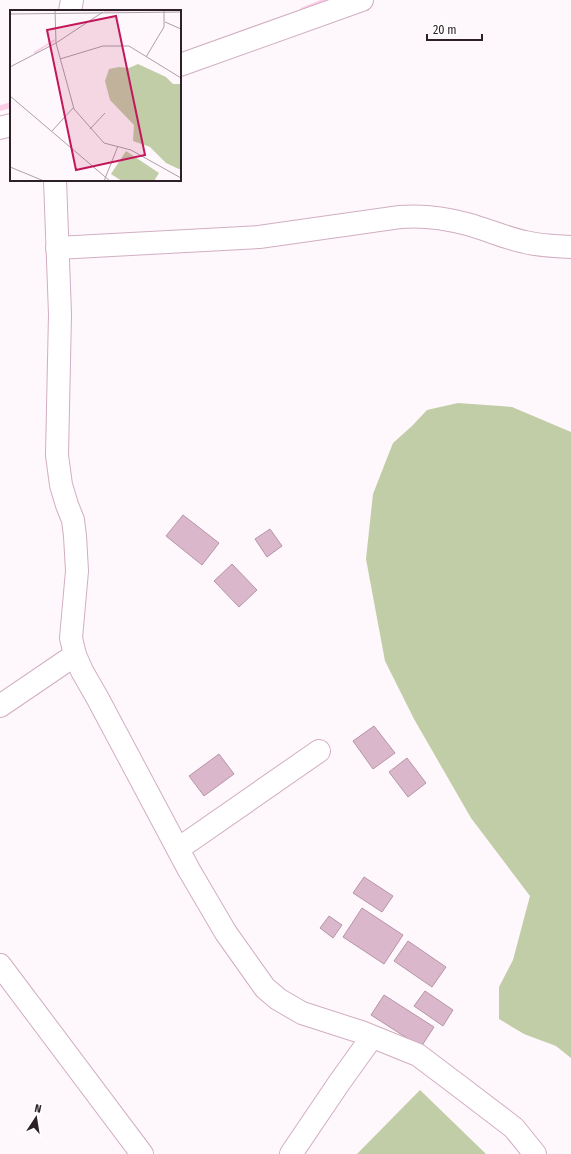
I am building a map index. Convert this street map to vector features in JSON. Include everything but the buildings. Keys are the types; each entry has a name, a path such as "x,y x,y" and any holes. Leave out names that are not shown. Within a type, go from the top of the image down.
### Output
{"street":[{"path":"70,10 72,0"},
{"path":"181,65 362,0"},
{"path":"0,128 10,125"},
{"path":"55,181 60,314 57,455 61,486 73,520 75,536 77,571 71,638 75,655 82,671 189,870 226,933 265,988 278,999 302,1013 361,1032 418,1056 514,1128 535,1154"},
{"path":"57,248 260,237 400,217 420,216 466,224 526,242 571,247"},
{"path":"0,706 75,655"},
{"path":"178,849 319,751"},
{"path":"0,965 142,1154"},
{"path":"291,1154 338,1083 372,1037"}],"green space":[{"path":"458,403 512,407 571,432 571,1058 556,1046 524,1034 499,1019 499,987 513,960 530,896 471,818 414,719 385,661 366,559 373,494 393,443 427,410"},
{"path":"420,1090 486,1154 357,1154"}],"waterway":[{"path":"303,10 328,0"},
{"path":"0,108 10,105"}]}
